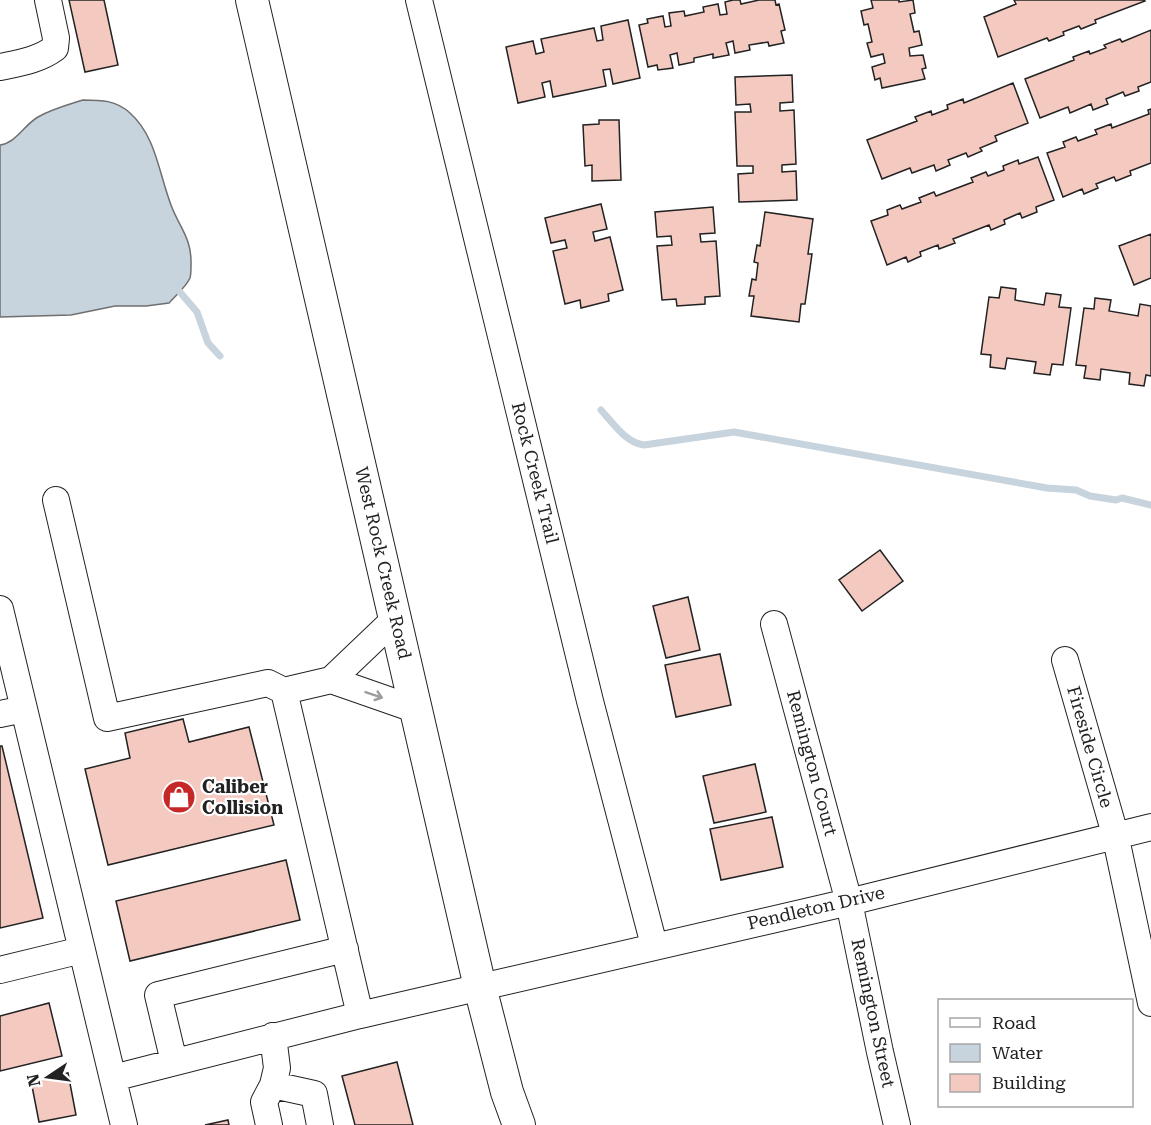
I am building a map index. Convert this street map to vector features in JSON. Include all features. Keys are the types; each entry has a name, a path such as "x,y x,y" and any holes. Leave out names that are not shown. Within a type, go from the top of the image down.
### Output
{"main road":[{"name":"West Rock Creek Road","path":"252,0 480,987 507,1092 519,1125"}],"street":[{"path":"0,68 36,59 55,48 56,38 48,0"},
{"name":"Rock Creek Trail","path":"419,0 590,700 654,945"},
{"path":"56,500 107,718 268,683 284,691 331,680 396,618"},
{"path":"0,609 12,712 82,950 124,1125"},
{"name":"Remington Court","path":"774,624 849,902"},
{"name":"Fireside Circle","path":"1065,660 1115,834 1151,1004"},
{"path":"331,680 417,710"},
{"path":"284,691 360,1015"},
{"name":"Pendleton Drive","path":"113,1078 273,1036 654,945 849,902 1115,834 1151,827"},
{"name":"Remington Street","path":"849,902 897,1125"},
{"path":"174,1062 158,995 345,949"},
{"path":"0,970 82,950"},
{"path":"269,1125 264,1102 273,1085 277,1068 273,1036"},
{"path":"273,1085 314,1095 320,1125"}],"water":[{"path":"83,100 119,105 139,122 146,133 156,156 171,205 187,240 191,256 190,278 169,303 115,306 71,315 0,317 0,145 11,141 38,117 54,109"}],"building":[{"path":"69,0 104,0 118,65 85,72"},
{"path":"740,0 741,4 759,0 775,0 776,5 779,4 785,30 781,31 784,43 769,46 768,42 749,45 750,50 735,53 733,41 726,43 729,55 713,58 713,54 694,58 694,62 679,65 677,53 670,55 673,68 658,70 657,65 648,67 639,25 648,23 647,19 663,16 665,27 671,26 669,13 684,11 685,16 704,12 703,7 718,4 720,15 727,14 725,2"},
{"path":"871,0 899,0 899,2 913,0 915,13 910,14 914,32 919,31 922,45 909,48 910,56 923,55 926,68 922,69 925,79 882,88 880,78 875,80 872,67 885,63 883,54 871,57 867,43 872,42 868,24 864,25 861,11 873,8"},
{"path":"1014,0 1145,1 1095,20 1096,23 1081,29 1079,26 1049,41 1047,38 998,57 984,17 1016,4"},
{"path":"628,20 640,78 613,84 610,69 603,70 606,86 553,97 550,81 542,83 545,97 518,103 506,47 533,41 536,54 544,52 541,39 594,28 597,41 603,40 601,26"},
{"path":"1151,30 1151,82 1138,87 1139,91 1125,96 1123,92 1106,99 1108,104 1093,110 1091,104 1070,113 1068,107 1040,118 1025,79 1074,60 1073,57 1089,51 1090,54 1106,48 1104,45 1120,39 1122,42"},
{"path":"792,75 793,102 780,103 780,111 794,110 796,164 782,165 782,172 796,171 797,200 739,202 738,174 753,173 753,166 737,166 735,112 751,112 750,104 736,105 735,77"},
{"path":"1013,83 1028,123 995,136 997,141 980,148 982,151 968,157 966,153 948,160 950,165 936,171 934,165 912,173 910,168 882,179 867,140 917,121 915,117 931,111 932,115 948,109 947,105 963,99 964,103"},
{"path":"1151,109 1151,163 1130,171 1131,175 1116,181 1114,177 1096,184 1098,188 1084,194 1082,189 1063,197 1047,153 1065,147 1063,142 1076,137 1078,141 1097,134 1095,130 1111,124 1112,128 1149,114 1148,110"},
{"path":"599,120 619,120 621,180 592,181 592,165 585,166 583,125 599,124"},
{"path":"1038,157 1054,200 1036,207 1037,212 1022,218 1020,213 1004,220 1005,224 991,230 989,225 953,239 955,243 939,249 938,245 920,252 921,256 908,262 906,257 887,265 871,221 888,215 887,210 900,205 902,209 921,202 919,198 934,192 936,196 973,182 971,178 986,172 988,176 1004,170 1003,166 1018,160 1019,164"},
{"path":"601,204 607,229 593,232 595,241 610,237 623,290 608,294 609,301 581,308 580,300 565,304 553,251 567,248 565,240 551,243 545,218"},
{"path":"713,207 715,233 700,234 701,242 716,241 720,296 705,297 705,304 677,306 676,299 662,300 657,246 672,245 671,236 657,237 655,212"},
{"path":"765,212 813,219 808,254 812,254 805,304 801,304 799,322 751,316 754,296 749,296 752,279 756,280 758,263 754,262 757,245 760,246"},
{"path":"1151,234 1151,278 1134,285 1119,246"},
{"path":"1001,287 1016,289 1015,300 1044,305 1046,293 1061,295 1059,307 1071,308 1063,365 1052,364 1050,375 1034,373 1036,362 1007,358 1005,369 990,367 991,355 981,354 989,297 999,298"},
{"path":"1095,298 1111,300 1109,311 1138,316 1140,304 1151,306 1151,376 1146,375 1144,386 1129,384 1130,373 1101,369 1100,380 1084,378 1086,366 1076,365 1084,308 1094,309"},
{"path":"880,550 903,581 862,611 839,580"},
{"path":"688,597 700,650 666,658 653,606"},
{"path":"720,654 731,705 676,717 665,665"},
{"name":"Caliber Collision","path":"183,719 189,742 249,727 274,825 108,865 85,769 130,758 125,733"},
{"path":"0,746 2,746 43,918 0,928"},
{"path":"755,764 766,812 714,823 703,776"},
{"path":"772,817 783,867 721,880 710,829"},
{"path":"286,860 300,920 130,961 116,901"},
{"path":"49,1003 62,1056 0,1071 0,1016"},
{"path":"397,1062 413,1125 355,1125 342,1076"},
{"path":"68,1073 76,1115 39,1122 31,1081"},
{"path":"228,1120 229,1125 205,1125"}],"waterway":[{"path":"179,291 197,312 208,343 220,356"},
{"path":"601,410 631,441 644,445 734,432 1047,488 1076,490 1090,496 1116,500 1122,498 1151,505"}],"place":[{"name":"Caliber Collision","path":"179,797"}]}
